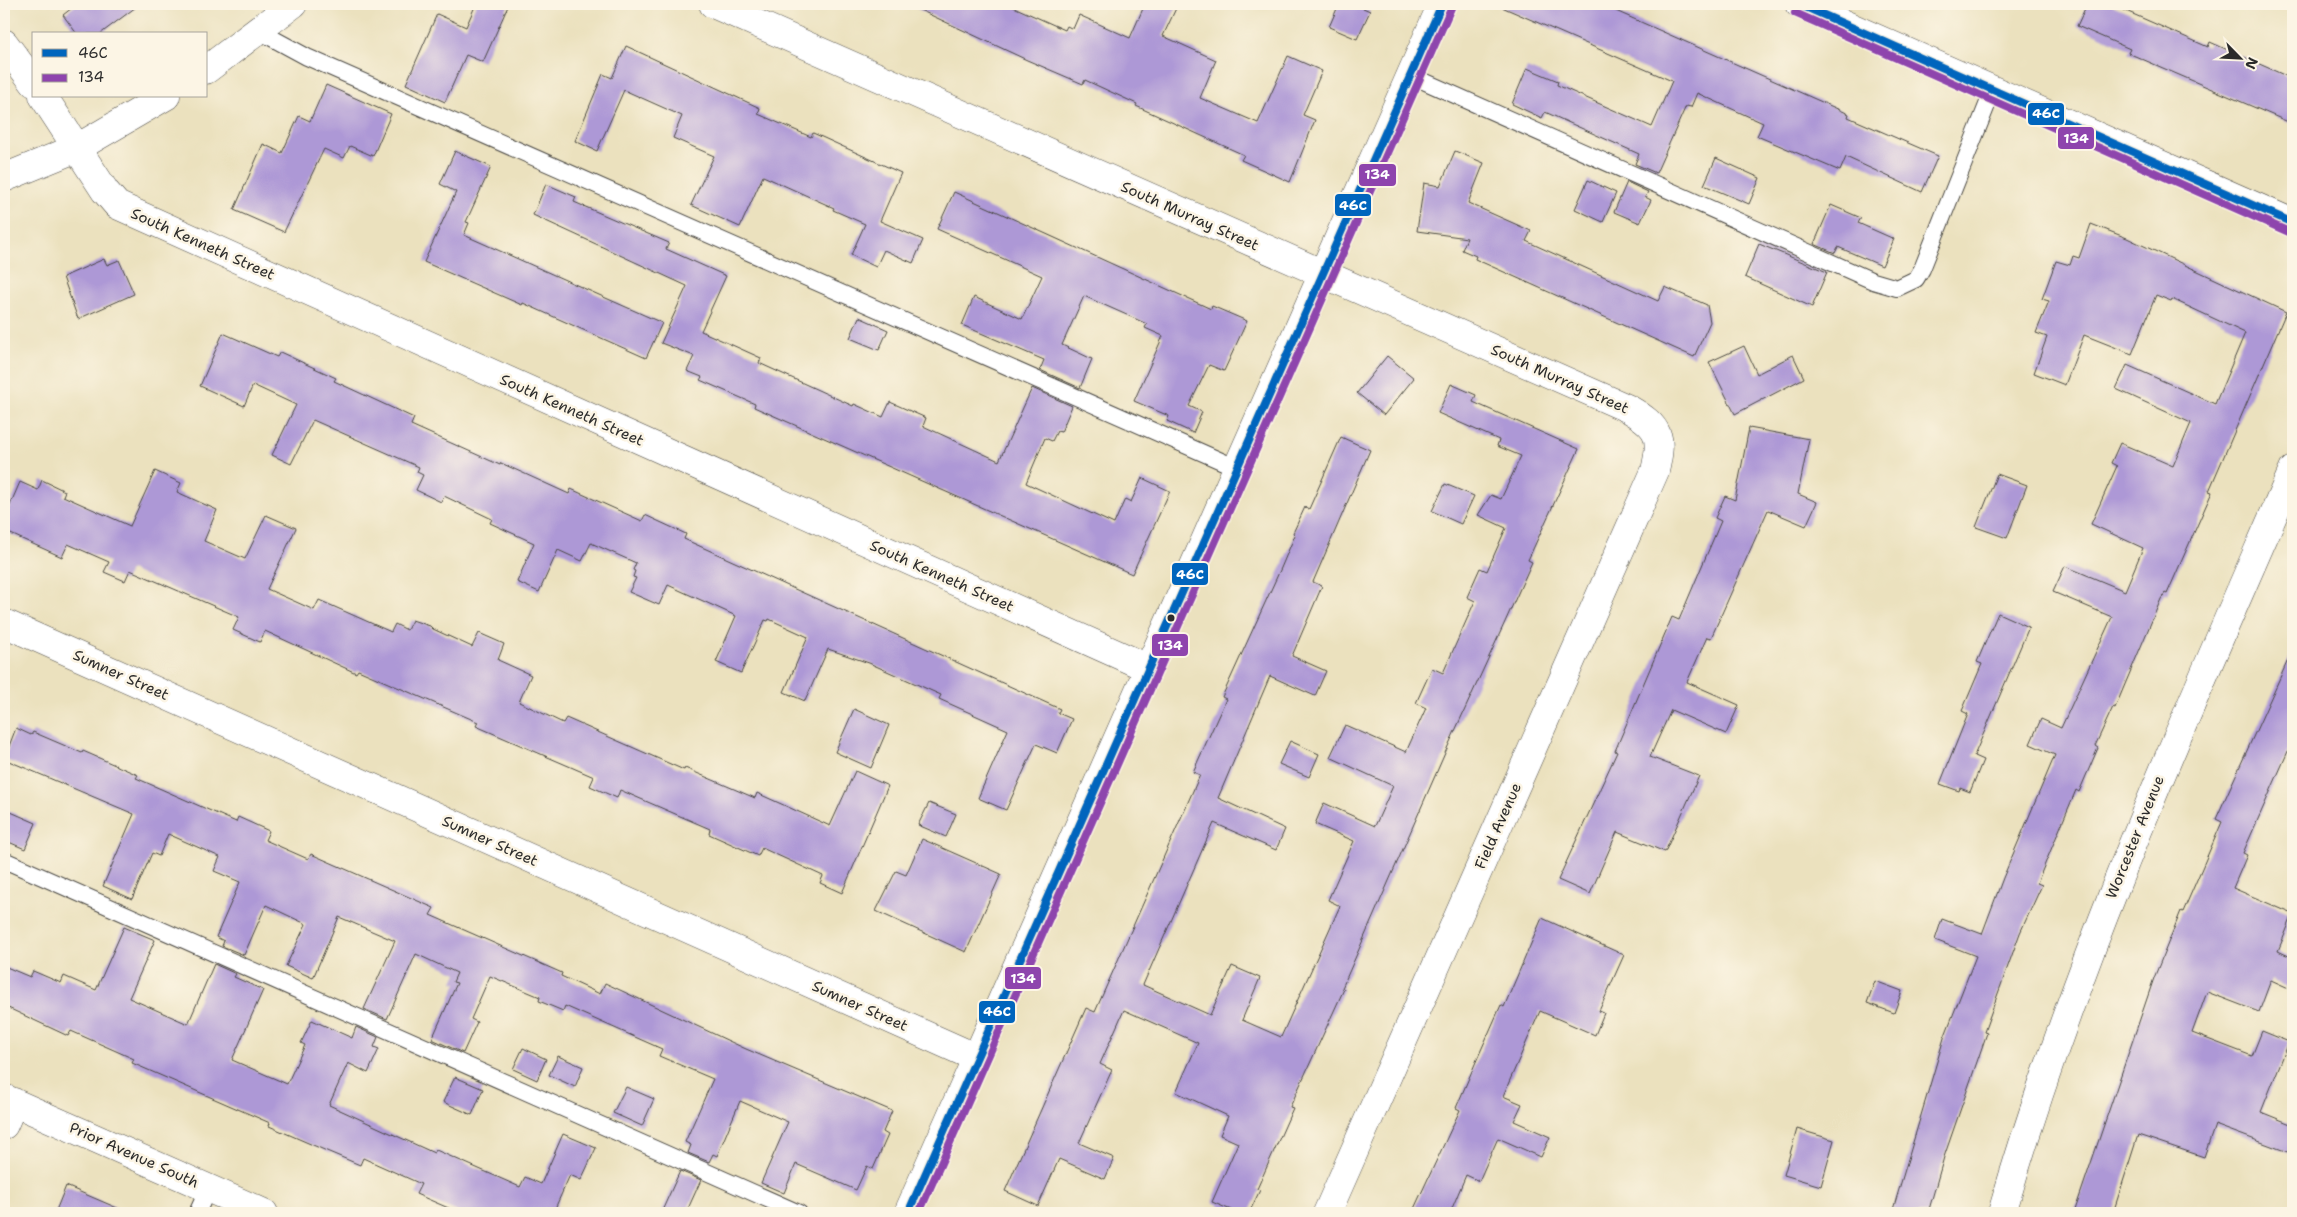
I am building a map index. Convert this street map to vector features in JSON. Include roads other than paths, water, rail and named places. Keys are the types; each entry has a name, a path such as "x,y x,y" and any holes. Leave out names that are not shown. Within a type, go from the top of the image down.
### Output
{"street":[{"path":"208,69 293,4"},
{"name":"South Murray Street","path":"713,4 1629,410 1646,419 1659,437"},
{"path":"908,1213 1442,4"},
{"path":"1799,4 2293,223"},
{"path":"4,43 32,80"},
{"name":"South Kenneth Street","path":"44,98 105,191 117,205 1148,668"},
{"path":"4,178 77,148 163,98"},
{"name":"Field Avenue","path":"1327,1213 1654,471 1660,448 1659,437"},
{"name":"Worcester Avenue","path":"2002,1213 2040,1089 2104,913 2167,759 2293,470"},
{"name":"Sumner Street","path":"4,623 977,1058"},
{"name":"Prior Avenue South","path":"7,1108 208,1188 264,1213"}],"lane":[{"path":"259,31 307,57 1237,468"},
{"path":"1410,75 1864,277 1897,288 1916,279 1922,268 1993,90"},
{"path":"4,860 799,1213"},
{"path":"198,1213 208,1188"}]}
